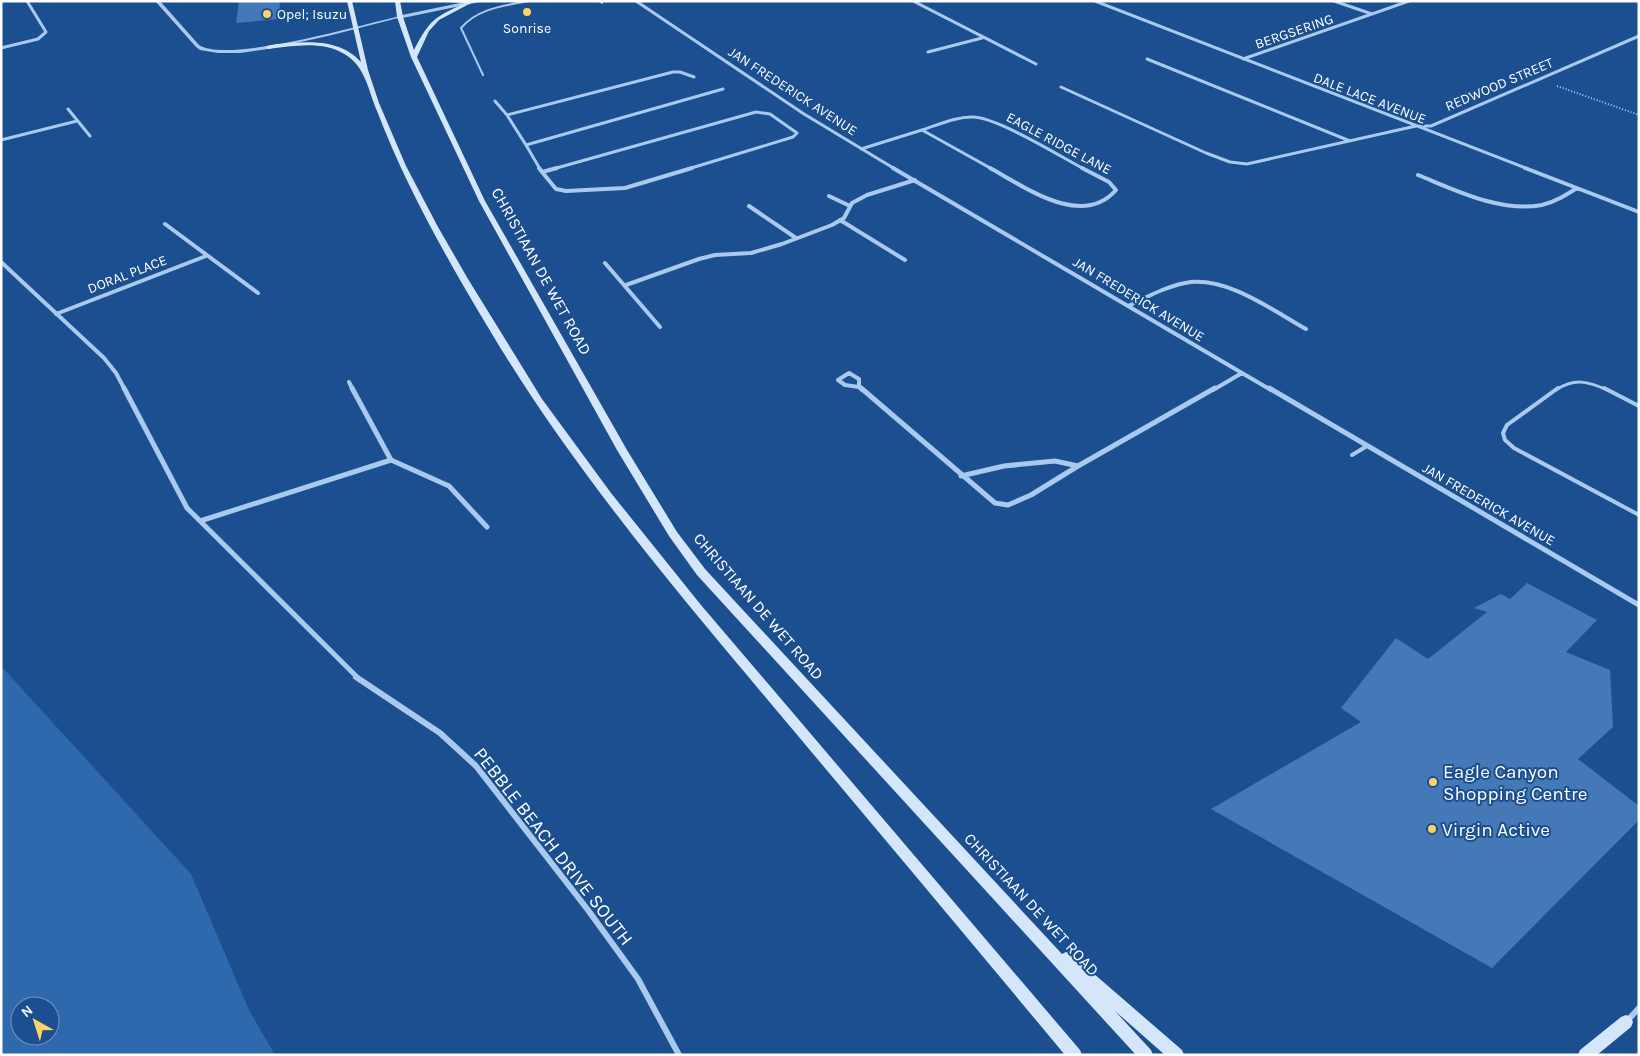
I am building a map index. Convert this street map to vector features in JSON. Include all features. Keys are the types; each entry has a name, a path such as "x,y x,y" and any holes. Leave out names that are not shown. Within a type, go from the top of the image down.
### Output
{"main road":[{"path":"349,1 354,28 372,94 418,198 472,294 550,417 634,529 727,644 1075,1055"},
{"name":"CHRISTIAAN DE WET ROAD","path":"397,1 400,17 414,57 482,201 622,450 673,534 701,572 727,601 1032,929 1146,1055"},
{"path":"428,1 467,2"},
{"path":"414,57 437,19 467,2"},
{"path":"268,47 309,45 338,48 352,56 366,72"},
{"path":"1032,929 1177,1055"},
{"path":"1586,1055 1626,1022"}],"street":[{"path":"1,48 38,39 46,32 27,1"},
{"path":"158,1 199,47 204,50 226,53 268,47 477,1"},
{"name":"JAN FREDERICK AVENUE","path":"636,1 797,109 861,149 1639,604"},
{"path":"913,1 1036,64"},
{"name":"DALE LACE AVENUE","path":"1095,1 1639,212"},
{"path":"1334,1 1372,14"},
{"name":"BERGSERING","path":"1243,59 1409,1"},
{"name":"REDWOOD STREET","path":"1061,87 1206,153 1230,162 1247,164 1416,126 1431,126 1639,36"},
{"path":"928,52 983,38"},
{"path":"1147,59 1350,141"},
{"path":"507,115 673,72 680,72 694,77"},
{"path":"526,145 723,89"},
{"path":"495,102 507,115 542,172 556,189 561,191 619,189 793,137 798,133 770,114 756,112 542,172"},
{"path":"68,109 90,136"},
{"name":"EAGLE RIDGE LANE","path":"861,149 921,130 962,118 972,117 991,120 1109,182 1116,190 1112,196 1089,206 1077,207 1060,204 921,130"},
{"path":"1,140 77,121"},
{"path":"1418,175 1485,200 1527,206 1542,205 1576,188"},
{"path":"626,285 699,259 715,255 751,253 796,238 844,218 852,203 915,180"},
{"path":"829,196 850,206"},
{"path":"749,206 796,238"},
{"path":"840,220 905,260"},
{"name":"DORAL PLACE","path":"165,224 258,293"},
{"name":"DORAL PLACE","path":"56,314 206,256"},
{"name":"PEBBLE BEACH DRIVE SOUTH","path":"1,262 104,358 116,372 187,508 353,676 440,733 476,766 588,910 638,979 679,1055"},
{"path":"606,263 660,327"},
{"path":"1128,306 1178,283 1216,282 1228,286 1306,329"},
{"path":"859,387 961,476 995,503 1008,505 1031,495 1078,466 1242,373"},
{"path":"349,382 391,460 449,486 487,527"},
{"path":"200,520 391,460"},
{"path":"961,476 1004,466 1055,461 1078,466"},
{"path":"1597,1055 1639,1008"}],"lane":[{"path":"483,75 461,28 481,13 528,1"},
{"path":"1639,406 1600,387 1576,381 1563,385 1515,419 1507,425 1503,433 1506,440 1514,448 1639,515"},
{"path":"1352,455 1367,446"}],"path":[{"path":"1537,80 1639,115"}],"shaded area":[{"path":"1,666 191,874 249,1010 275,1055 1,1055"}],"building":[{"path":"239,1 280,1 279,19 236,23"},
{"name":"Eagle Canyon Shopping Centre","path":"1527,583 1597,620 1566,652 1610,670 1613,727 1578,759 1639,806 1639,820 1492,968 1211,809 1361,722 1341,708 1396,638 1428,659 1487,612 1474,608 1501,594 1510,599"}],"place":[{"name":"Sonrise","path":"527,12"},
{"name":"Opel; Isuzu","path":"267,14"},
{"name":"Eagle Canyon Shopping Centre","path":"1433,782"},
{"name":"Virgin Active","path":"1432,829"}]}
